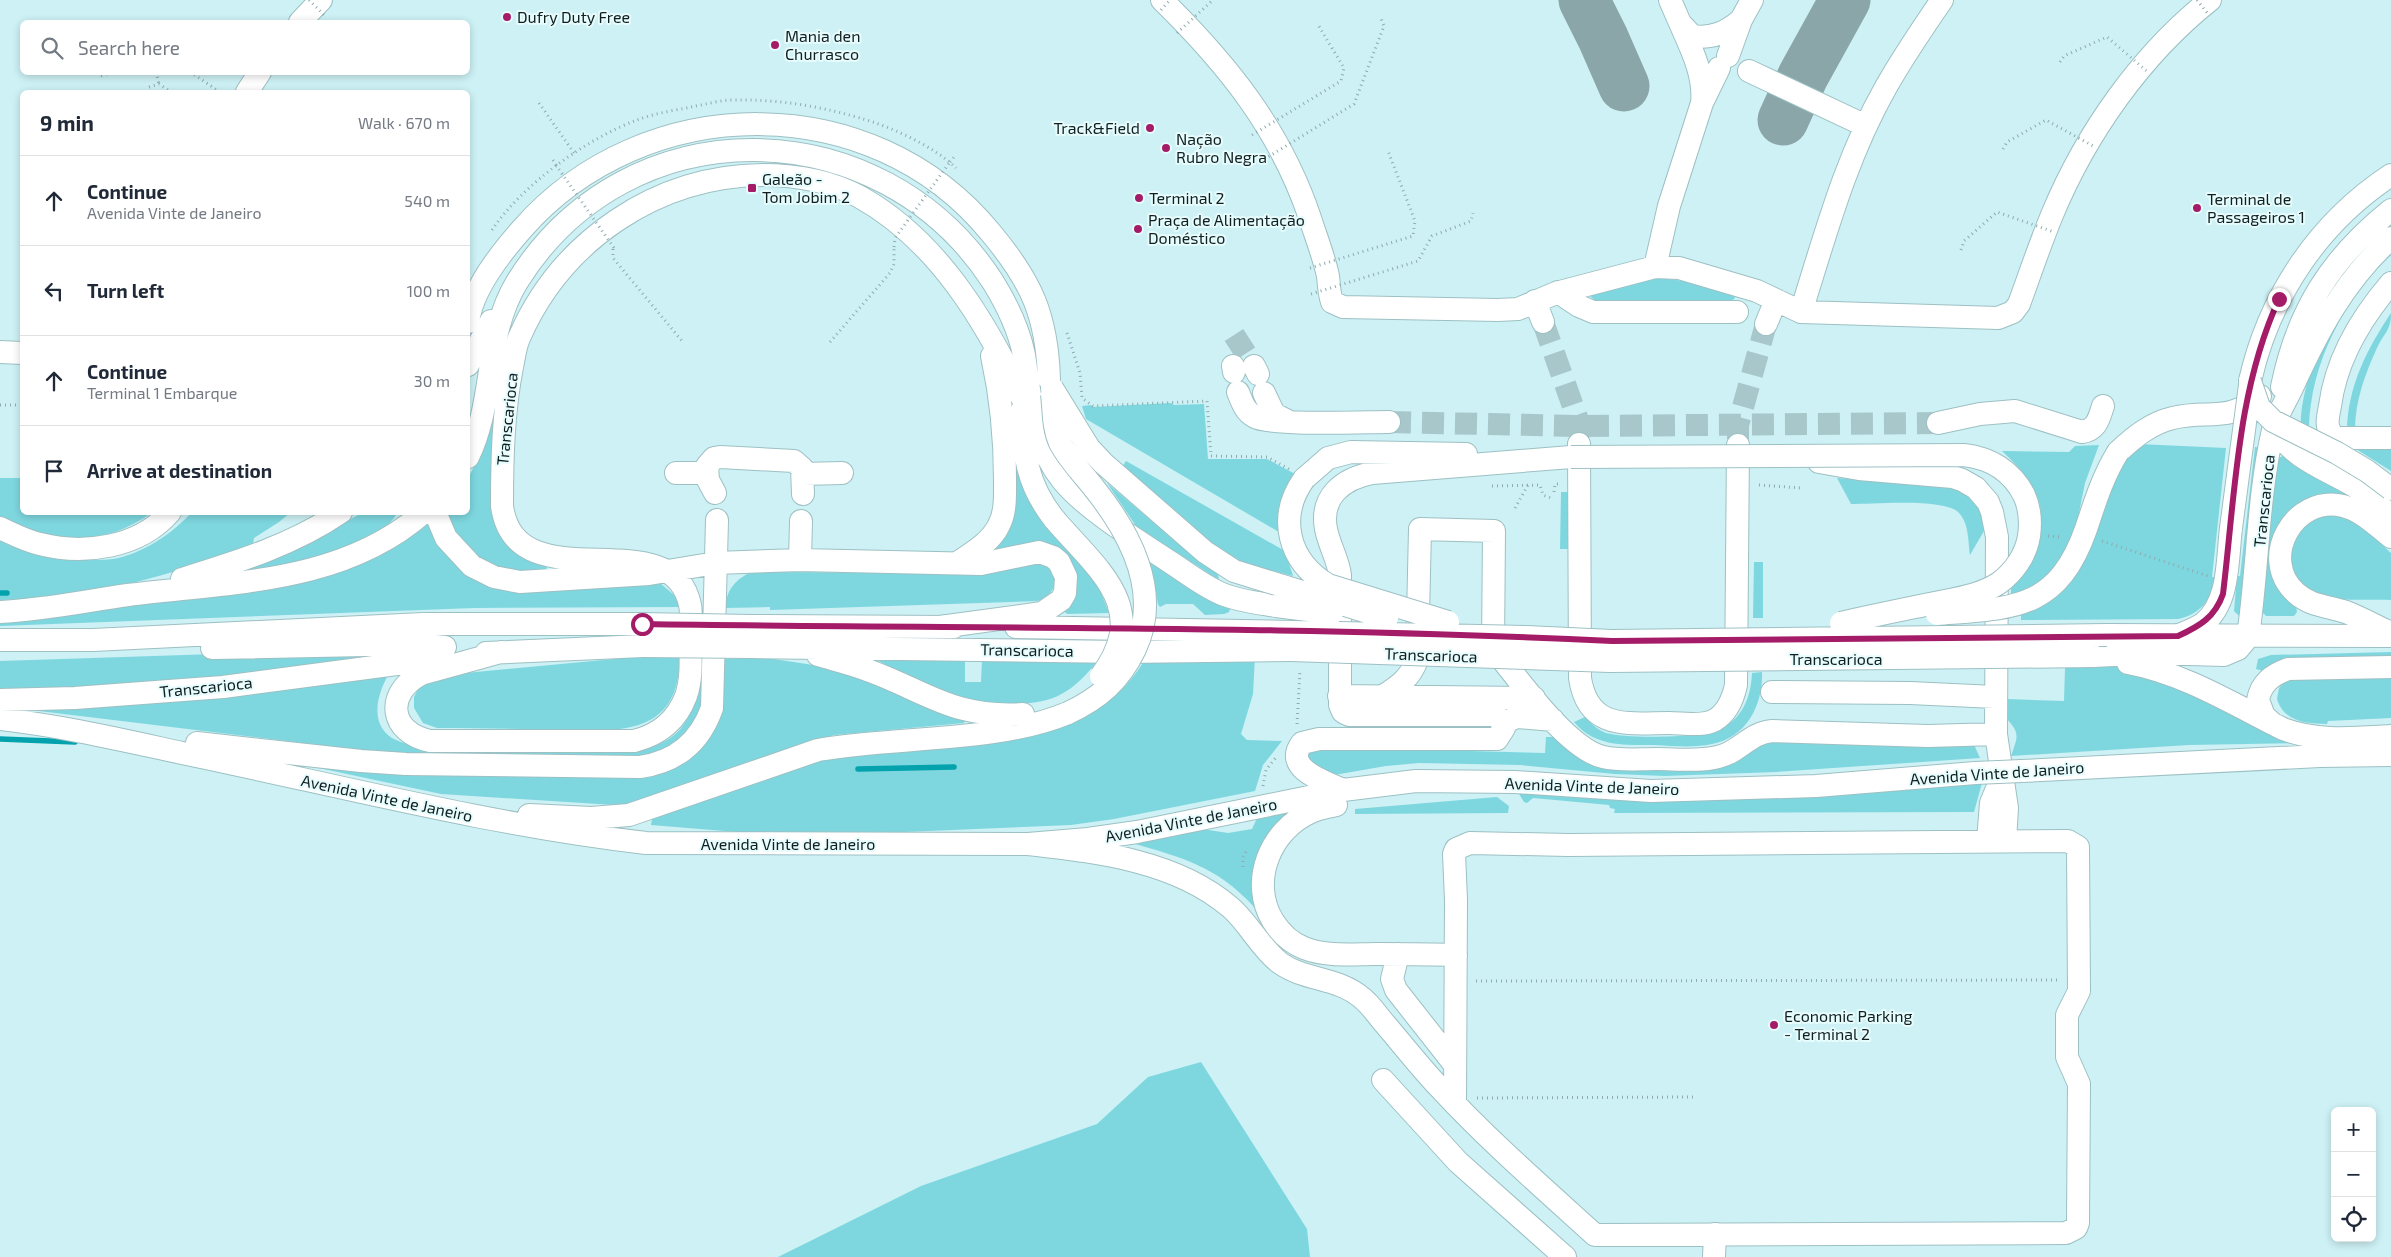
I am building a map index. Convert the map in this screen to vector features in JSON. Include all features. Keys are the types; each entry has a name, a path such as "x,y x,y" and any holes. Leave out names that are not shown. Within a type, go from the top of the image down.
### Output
{"street":[{"path":"1670,0 1680,23 1716,57 1866,126"},
{"path":"1655,267 1669,206 1702,103 1703,92 1716,57 1742,20 1752,0"},
{"path":"1801,312 1829,221 1866,126 1885,88 1942,0"},
{"path":"1161,5 1197,35 1232,75 1275,140 1290,166 1309,216 1328,276 1329,293 1332,302 1343,307 1518,309 1535,300 1558,292 1655,267 1679,268 1757,291 1801,312 1998,318 2013,312 2019,304 2052,213 2094,133 2118,98 2182,22 2209,7"},
{"path":"303,20 323,8"},
{"path":"248,90 258,75"},
{"path":"470,315 474,300 509,244 534,215 569,184 595,167 657,138 720,125 761,124 806,127 858,141 895,156 937,181 960,199 984,223 1020,272 1036,304 1046,332 1050,384 1056,431 1060,442 1067,456 1114,515 1128,539 1140,569 1145,606 1140,636 1119,677 1098,696 1066,708 1037,723 982,733 851,744 818,750 651,808 611,818 553,815 470,816"},
{"path":"470,361 517,273 553,229 582,203 631,175 669,159 701,150 760,145 813,152 840,159 886,178 923,200 962,234 1000,284 1032,351 1083,440 1103,463 1220,563 1249,577 1387,618"},
{"path":"470,452 478,430 496,332 504,306 517,282 536,255 556,234 582,210 603,195 632,177 670,162 701,155 760,149 790,151 838,162 890,184 926,208 950,229 993,283 1009,311 1018,335 1025,367 1028,396 1044,452 1072,491 1143,544 1209,588 1235,598 1276,606 1387,618 1448,622"},
{"name":"Transcarioca","path":"501,652 421,674 411,679 402,688 396,706 397,714 406,729 412,735 430,741 612,742 646,738 669,724 677,714 687,692 690,675 690,605 679,582 669,572 642,562 550,556 532,550 509,531 504,521 502,506 506,396 518,340 551,283 578,253 618,218 654,198 702,182 756,176 788,175 813,179 836,186 860,197 884,212 908,231 942,265 959,288 1008,369 1022,398"},
{"path":"2178,636 2202,624 2218,606 2223,594 2250,381 2266,326 2279,299 2312,247 2355,202 2391,175"},
{"path":"1713,641 1841,623 2012,608 2041,594 2055,583 2077,552 2102,483 2118,452 2139,432 2174,417 2214,416 2242,408 2252,402 2271,385 2311,325 2317,290 2333,266 2370,227 2391,210"},
{"name":"Transcarioca","path":"758,640 1122,652 1294,648 1610,660 2093,656 2154,653 2216,656 2230,653 2238,648 2248,636 2254,595 2266,467 2274,427 2311,325 2355,274 2391,238"},
{"path":"2391,283 2362,321 2348,346 2336,374 2327,426 2332,435 2339,438 2391,438"},
{"path":"1558,292 1579,306 1593,312 1737,312"},
{"path":"1535,300 1543,322"},
{"path":"1766,324 1776,300"},
{"path":"957,563 992,536 999,526 1005,505 1005,444 999,387 987,335"},
{"path":"489,374 518,340"},
{"path":"0,352 20,353"},
{"path":"2287,362 2274,427 2294,452 2362,491 2391,516"},
{"path":"758,640 870,671 952,708 1004,716 1039,713 1066,708 1088,687 1109,665 1116,652 1122,622 1117,596 1106,580 1040,501 1030,478 1024,449 1022,398 1025,367"},
{"path":"1247,377 1247,411 1256,419 1389,422"},
{"path":"2250,381 2259,406 2274,421 2368,471 2391,489"},
{"path":"1938,423 1980,414 2015,411 2082,432 2093,429 2097,424 2103,406"},
{"path":"1575,450 1581,688 1589,705 1598,714 1610,721 1628,723 1706,723 1724,713 1734,695 1736,685 1738,445"},
{"path":"1526,637 1448,622 1328,585 1313,574 1296,550 1289,526 1291,501 1304,479 1328,458 1352,452 1575,450 1786,456 1977,456 1991,461 2004,470 2019,486 2025,498 2030,521 2028,541 2014,570 1998,583 1961,598 1841,623"},
{"path":"1343,790 1301,769 1298,754 1302,743 1319,738 1497,739 1504,728 1503,723 1496,715 1349,715 1343,712 1340,705 1340,575 1326,531 1325,517 1328,499 1351,478 1360,475 1575,450"},
{"path":"1786,456 1859,469 1954,477 1976,488 1988,502 1997,537 1996,734 2001,778 1991,802 1997,841"},
{"path":"715,493 706,473 710,462 720,457 794,461 799,464 803,484 842,473"},
{"path":"676,473 706,473"},
{"path":"2391,538 2360,513 2344,506 2330,504 2314,506 2300,516 2290,527 2282,542 2280,555 2284,579 2294,592 2313,604 2346,612 2391,635"},
{"path":"0,528 39,544 64,548 85,548 129,541 149,530 166,515"},
{"path":"128,596 275,548 338,515"},
{"path":"0,612 34,611 128,596 242,582 313,570 379,543 404,529 420,515"},
{"path":"0,640 93,640 432,624 758,640 940,627 1042,613 1054,607 1065,593 1066,577 1059,562 1053,557 1039,552 989,564 800,560 716,563 669,572 520,582 500,578 472,566 446,538 436,515"},
{"path":"69,729 370,761 640,768 653,766 677,756 695,740 708,719 712,708 717,520"},
{"path":"800,560 802,522"},
{"path":"1383,696 1402,684 1412,672 1417,660 1420,529 1494,531 1493,648 1553,720 1583,748 1597,756 1613,759 1714,758 1733,752 1760,732 1928,736 1996,734"},
{"path":"940,627 1294,648 1526,637 1612,641 1713,641 2107,635 2391,635"},
{"name":"Transcarioca","path":"0,700 75,698 223,687 414,660 501,652 642,635"},
{"name":"Transcarioca","path":"0,655 414,644 501,652"},
{"name":"Transcarioca","path":"2093,656 2155,668 2174,675 2274,725 2297,734 2310,737 2391,736"},
{"path":"2274,725 2264,716 2258,700 2264,684 2279,672 2288,669 2391,667"},
{"path":"1772,692 1996,696"},
{"path":"1340,696 1534,698"},
{"path":"982,733 1022,721 1039,713"},
{"path":"1503,723 1517,717 1553,720"},
{"name":"Avenida Vinte de Janeiro","path":"0,719 69,729 470,816 589,836 646,843 1028,844 1088,839 1137,832 1343,790 1416,781 1515,782 1651,791 1816,786 1976,773 2320,756 2391,755"},
{"path":"1456,955 1326,953 1303,948 1284,934 1270,915 1262,896 1264,866 1276,842 1285,830 1310,812 1323,808 1515,782"},
{"path":"1028,844 1092,852 1154,867 1194,882 1231,908 1280,963 1306,975 1339,983 1364,999 1465,1101 1485,1132 1595,1235 2066,1233 2072,1231 2078,1223 2079,1084 2067,1057 2067,1016 2079,991 2078,847 2068,841 1568,845 1470,843 1456,849 1454,854 1456,955 1455,1065 1465,1101"},
{"path":"1398,954 1392,979 1396,990 1455,1065"},
{"path":"1383,1080 1458,1162 1566,1257"},
{"path":"1714,1234 1714,1257"}],"path":[{"path":"309,0 323,8"},
{"path":"1161,5 1170,0"},
{"path":"1176,34 1214,0"},
{"path":"2197,0 2209,7"},
{"path":"1260,162 1354,104 1384,26 1380,16"},
{"path":"1252,135 1341,81 1344,68 1317,24"},
{"path":"2060,62 2064,56 2107,37 2148,73"},
{"path":"157,75 159,84 168,90"},
{"path":"194,75 217,90"},
{"path":"149,90 149,87 159,84"},
{"path":"539,103 574,153"},
{"path":"2003,149 2007,142 2046,120 2096,147"},
{"path":"1310,268 1413,236 1415,221 1388,151"},
{"path":"830,342 890,273 894,264 895,238 954,157"},
{"path":"553,160 614,248 613,258 682,341"},
{"path":"950,162 957,169"},
{"path":"766,198 792,199"},
{"path":"1961,250 1964,241 1997,212 2054,232"},
{"path":"1311,294 1418,261 1432,236 1471,220 1474,213"},
{"path":"890,235 895,238"},
{"path":"1066,329 1080,373 1082,398 1093,406 1207,401 1211,456 1267,458 1296,473"},
{"path":"0,405 20,405"},
{"path":"1515,508 1528,485"},
{"path":"1759,485 1801,488"},
{"path":"2092,538 2210,577 2213,575"},
{"path":"1294,648 1298,722 1296,727"},
{"path":"1267,805 1263,780 1271,762 1280,753"},
{"path":"1456,982 2079,980"},
{"path":"1465,1101 1694,1097"}],"shaded area":[{"path":"2391,246 2391,255 2358,292 2333,334 2323,357 2316,381 2309,429 2301,426 2305,391 2313,362 2323,338"},
{"path":"1657,278 1685,281 1734,294 1735,298 1728,304 1600,304 1587,294"},
{"path":"2391,313 2388,328 2368,368 2357,409 2355,430 2347,430 2351,398 2360,368 2374,340"},
{"path":"495,400 492,509 495,519 505,537 519,552 547,567 546,572 470,574 660,583 674,595 680,607 474,608 0,626 0,619 401,542 436,515 470,515 470,474 477,461"},
{"path":"1171,403 1174,405 1204,404 1208,459 1267,459 1295,474 1284,535 1086,419 1082,406"},
{"path":"2138,444 2226,448 2212,577 2215,577 2208,599 2193,613 2178,619 2021,620 2021,613 2029,610 2117,470"},
{"path":"2348,444 2391,445 2391,471"},
{"path":"2099,445 2085,483 2076,528 2059,565 2034,587 2011,596 2011,588 2041,516 2040,506 2033,488 2022,472 2002,451 2069,452 2075,446"},
{"path":"2255,447 2262,448 2240,616 2234,611 2237,576 2240,576"},
{"path":"1014,454 1098,585 1109,613 1067,614 1065,612 1055,546 1035,543 1004,550 990,550"},
{"path":"2283,456 2367,503 2283,520 2297,612 2294,616 2266,616 2262,612 2269,521 2278,458"},
{"path":"1126,461 1285,551 1293,576 1244,564 1233,558 1213,544 1122,467"},
{"path":"0,478 20,478 20,515 148,515 115,532 96,537 77,538 39,533 0,519"},
{"path":"1837,478 1959,486 1984,510 1984,531 1970,555 1966,526 1958,512 1950,508 1923,503 1851,504"},
{"path":"1107,483 1200,562 1218,574 1219,580 1136,526"},
{"path":"1561,492 1571,492 1571,549 1560,549"},
{"path":"2327,514 2347,519 2362,527 2391,553 2391,600 2352,600 2326,597 2314,593 2304,586 2296,576 2290,557 2300,532 2315,520"},
{"path":"189,515 288,515 254,538 253,544 161,576 129,584 65,595 33,599 0,600 0,541 21,550 51,556 86,560 113,559 145,548 166,535"},
{"path":"358,515 395,515 387,526 370,537 349,546 302,561 240,573 243,568 292,550"},
{"path":"1149,557 1230,609 1229,612 1205,615 1193,604 1166,604 1160,607"},
{"path":"1034,560 1049,567 1056,576 1056,582 1051,591 1047,596 1037,601 770,610 770,607 725,608 730,590 740,578 751,572 976,573"},
{"path":"1754,562 1763,562 1763,618 1753,618"},
{"path":"392,651 392,657 227,680 0,693 0,661 246,653"},
{"path":"2391,652 2391,658 2280,660 2263,671 2256,669 2258,659 2271,655"},
{"path":"646,656 680,656 677,683 671,700 660,713 652,719 627,728 582,731 437,728 423,723 414,708 414,697 422,685 455,674"},
{"path":"1255,656 1253,694 1241,734 1247,740 1282,741 1263,765 1255,791 1114,819 1071,825 880,833 749,833 651,825 652,819 805,763 1083,717 1102,706 1118,693 1144,661"},
{"path":"767,658 846,670 965,720 964,723 834,735 631,804 614,805 441,794 300,764 680,760 723,659"},
{"path":"875,659 965,659 965,682 981,682 982,660 1098,660 1078,683 1067,691 1045,700 1019,704 977,703 956,698 920,683"},
{"path":"698,660 707,660 705,699 697,722 669,749 644,757 449,756 369,751 14,708 392,669 380,695 378,714 384,731 392,738 402,742 433,748 641,750 658,745 671,737 688,718 695,692"},
{"path":"2137,666 2304,743 2189,745 2011,756 2015,745 2016,733 2007,719 2007,699 2064,701 2065,668 2067,667"},
{"path":"1762,672 1760,696 1750,718 1735,734 1712,744 1684,746 1611,743 1591,736 1574,722 1585,717 1606,733 1630,736 1684,736 1714,731 1730,723 1741,711 1748,697 1752,673"},
{"path":"2391,677 2391,718 2328,721 2327,724 2304,722 2285,713 2277,699 2279,688 2286,680"},
{"path":"1546,737 1557,737 1609,767 1765,739 1972,740 1980,758 1776,772 1665,776 1615,774 1520,765 1419,763 1386,766 1334,775 1306,759 1308,752 1323,747 1545,753"},
{"path":"1982,783 1974,812 1614,813 1615,809 1610,808 1609,805 1533,798 1527,803 1524,802 1519,794"},
{"path":"1497,797 1509,806 1508,813 1355,814 1355,809"},
{"path":"1298,809 1259,907 1255,908 1241,893 1212,872 1166,853 1129,842 1202,829 1228,833 1252,829 1258,816"},
{"path":"1201,1062 1307,1229 1310,1257 778,1257 921,1186 1097,1124 1148,1077"}],"waterway":[{"path":"0,593 7,593"},
{"path":"0,739 75,742"},
{"path":"858,769 954,767"}],"taxiway":[{"path":"1584,0 1624,86"},
{"path":"1783,120 1803,76 1845,0"}],"tunnel":[{"path":"1543,322 1580,426 1579,440"},
{"path":"1738,439 1738,425 1766,324"},
{"path":"1234,335 1254,366"},
{"path":"1389,422 1580,426 1938,423"}],"place":[{"name":"Dufry Duty Free","path":"507,17"},
{"name":"Mania den Churrasco","path":"775,45"},
{"name":"Track&Field","path":"1150,128"},
{"name":"Nação Rubro Negra","path":"1166,148"},
{"name":"Galeão - Tom Jobim 2","path":"752,188"},
{"name":"Terminal 2","path":"1139,198"},
{"name":"Terminal de Passageiros 1","path":"2197,208"},
{"name":"Praça de Alimentação Doméstico","path":"1138,229"},
{"name":"Economic Parking - Terminal 2","path":"1774,1025"}],"route":[{"path":"642,624 1124,628 1526,637 1612,641 2107,635 2178,636 2202,624 2212,615 2223,594 2239,454 2250,381 2266,326 2279,299"}]}
